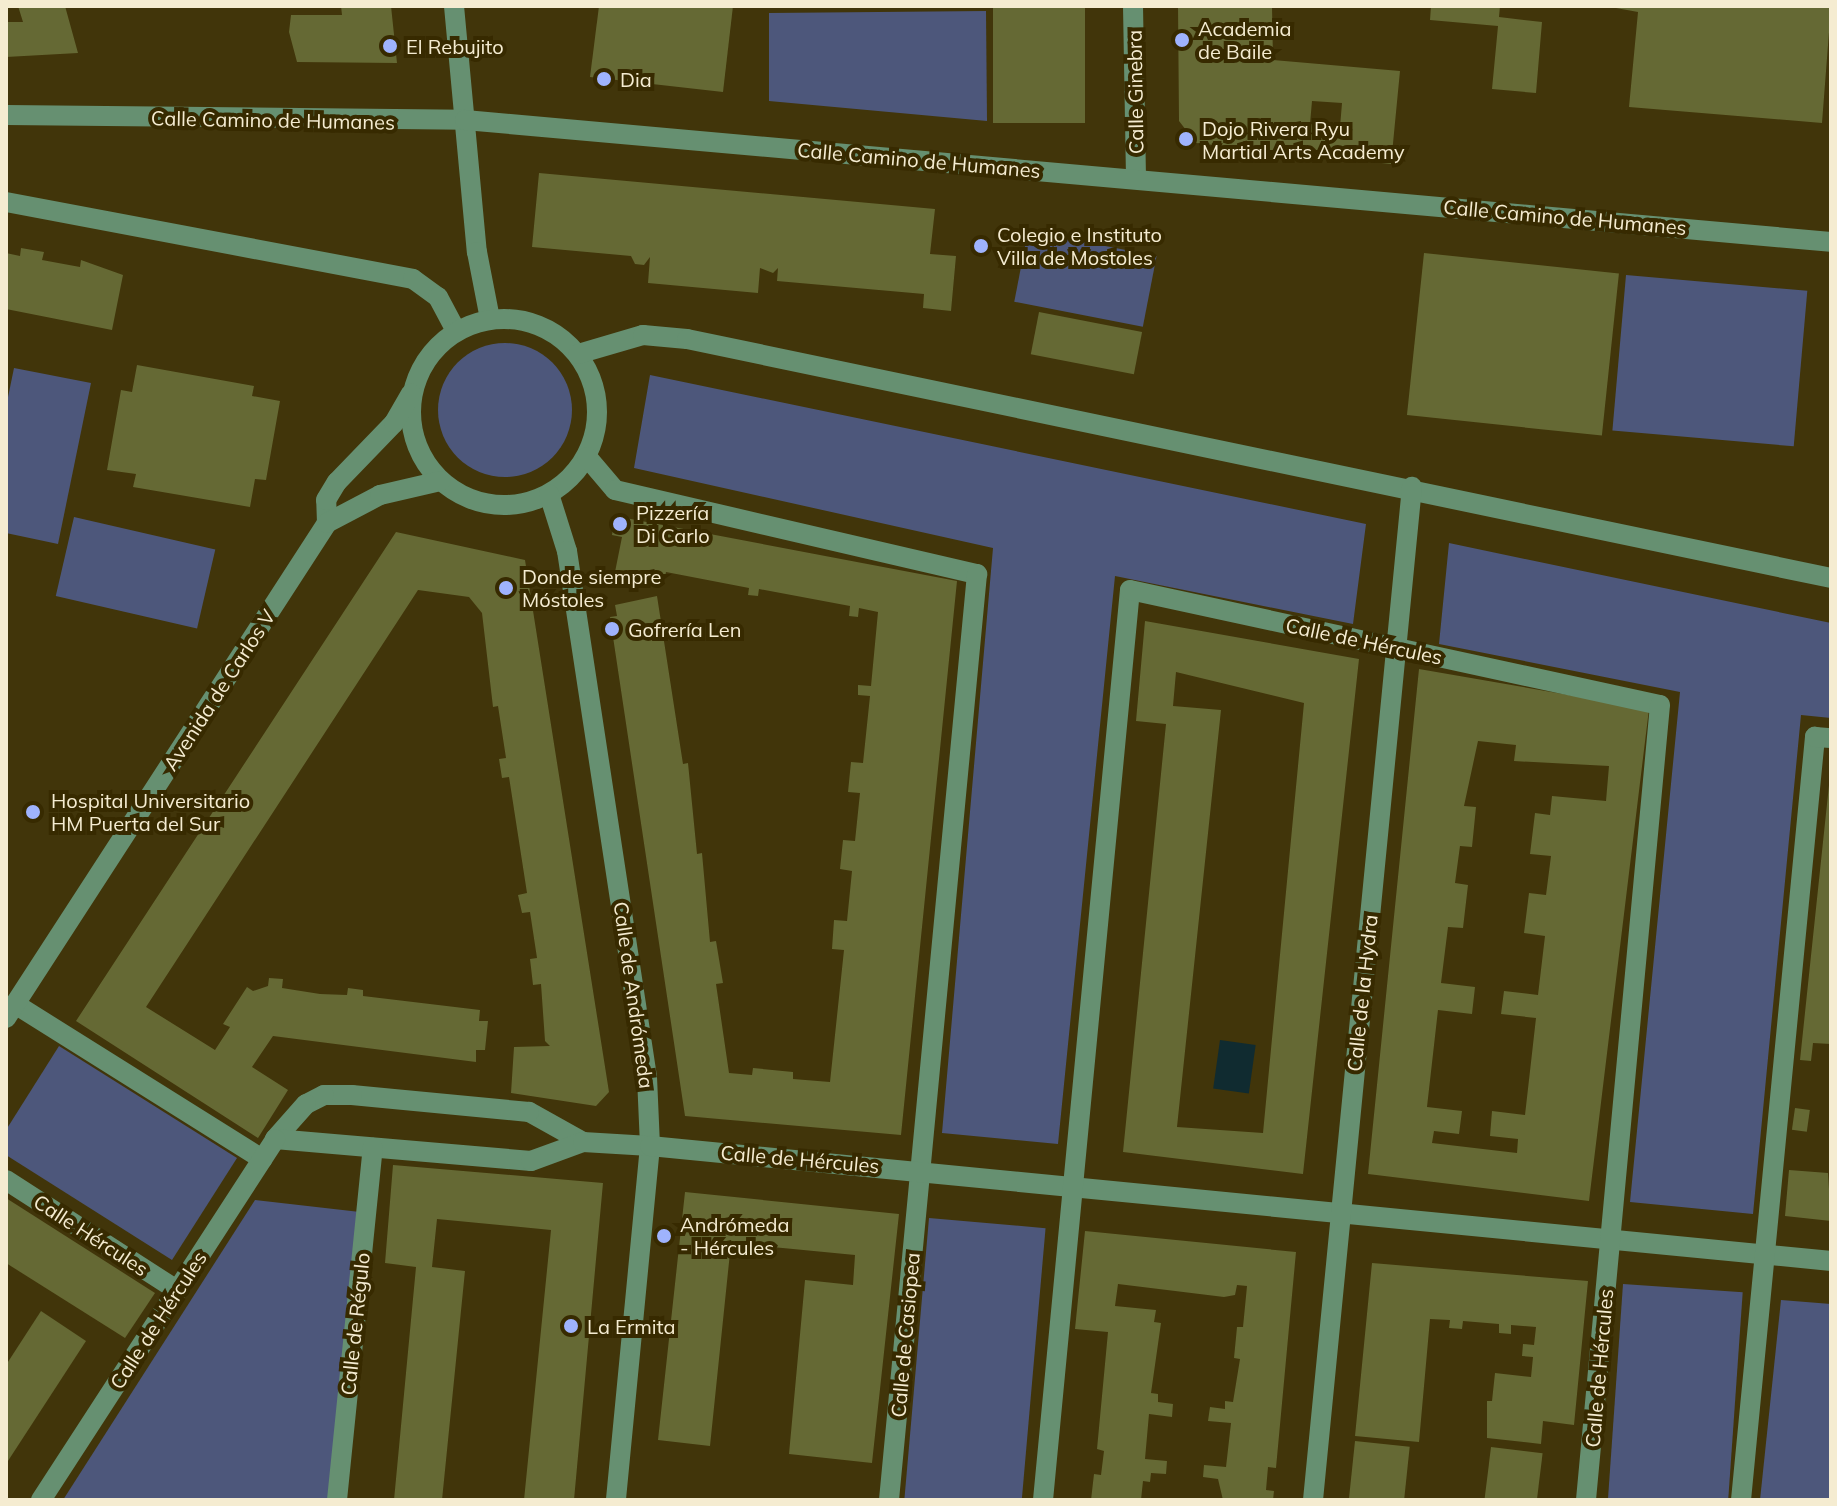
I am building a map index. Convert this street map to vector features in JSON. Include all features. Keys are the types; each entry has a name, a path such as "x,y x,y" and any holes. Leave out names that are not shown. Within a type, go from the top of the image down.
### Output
{"street":[{"path":"454,6 477,252 490,319"},
{"name":"Calle Ginebra","path":"1133,6 1136,178"},
{"name":"Calle Camino de Humanes","path":"6,115 465,120 1831,242"},
{"path":"6,202 413,279 438,297 456,331"},
{"path":"490,319 536,323 578,354 593,379 598,408 587,457 572,477 549,494 521,504 492,505 464,497 440,481 414,436 414,388 437,347 456,331 490,319"},
{"path":"578,354 643,335 687,339 1412,487 1831,578"},
{"name":"Avenida de Carlos V","path":"327,523 326,500 337,482 394,423 414,388"},
{"path":"587,457 615,490 977,574 921,1169"},
{"name":"Avenida de Carlos V","path":"11,1011 327,523 380,495 440,481"},
{"name":"Calle de la Hydra","path":"1313,1500 1412,487"},
{"name":"Calle de Andrómeda","path":"549,494 571,578 647,1077 650,1146 616,1500"},
{"name":"Calle de Hércules","path":"1074,1184 1130,590 1660,705 1586,1500"},
{"path":"1741,1500 1815,737 1831,738"},
{"path":"11,1011 262,1159"},
{"name":"Calle de Hércules","path":"41,1500 275,1139 306,1104 324,1095 352,1095 529,1112 583,1142"},
{"name":"Calle de Hércules","path":"275,1139 531,1161 583,1142 650,1146 921,1169 1831,1261"},
{"name":"Calle de Régulo","path":"337,1500 373,1148"},
{"name":"Calle de Casiopea","path":"889,1500 921,1169"},
{"name":"Calle Hércules","path":"6,1180 177,1290"},
{"path":"1043,1500 1074,1184"}],"shaded area":[{"path":"986,11 987,121 769,101 769,13"},
{"path":"1028,231 1157,256 1143,327 1014,302"},
{"path":"1626,275 1807,291 1794,446 1612,430"},
{"path":"505,343 531,348 552,363 567,384 572,410 567,436 552,457 531,472 505,477 479,472 458,457 443,436 438,410 443,384 458,363 479,348"},
{"path":"14,368 91,383 58,544 6,533 6,407"},
{"path":"650,375 1366,524 1353,624 1115,576 1058,1144 942,1133 993,548 634,468"},
{"path":"74,517 215,550 197,629 56,596"},
{"path":"1449,543 1831,623 1831,718 1801,715 1753,1214 1630,1202 1680,692 1439,644"},
{"path":"1220,1040 1256,1045 1249,1094 1213,1089"},
{"path":"59,1046 237,1158 172,1260 6,1155 6,1130"},
{"path":"255,1200 360,1212 331,1500 63,1500"},
{"path":"929,1218 1046,1228 1022,1500 904,1500"},
{"path":"1623,1284 1743,1292 1728,1500 1608,1500"},
{"path":"1781,1300 1831,1304 1831,1500 1760,1500"}],"building":[{"path":"18,6 65,6 78,53 6,57 6,22 23,22"},
{"path":"341,6 391,6 397,63 297,62 289,32 291,15 342,15"},
{"path":"599,6 733,6 723,92 590,77"},
{"path":"993,6 1085,6 1085,123 993,123"},
{"path":"1178,6 1272,6 1273,60 1400,71 1391,164 1196,143 1179,121","holes":["1312,101 1342,103 1340,127 1310,124"]},
{"path":"1431,6 1500,6 1499,17 1542,22 1536,93 1492,89 1498,26 1430,20"},
{"path":"1605,6 1831,6 1822,123 1629,107 1638,12"},
{"path":"539,173 935,209 930,254 956,256 951,311 923,308 924,294 777,281 778,268 773,273 760,268 758,293 648,283 650,257 644,265 635,264 631,256 532,247"},
{"path":"21,248 44,252 42,260 80,267 81,260 123,275 112,330 6,309 6,253 20,256"},
{"path":"1424,253 1619,273 1602,436 1407,415"},
{"path":"1039,312 1142,332 1134,374 1031,354"},
{"path":"137,365 254,386 252,396 280,401 266,480 255,479 250,507 133,487 136,474 107,470 121,390 132,392"},
{"path":"615,516 957,581 901,1135 685,1116 610,617 617,616 615,605 657,596 683,764 688,763 697,854 702,853 710,942 716,941 723,983 716,984 729,1073 752,1075 753,1068 793,1072 793,1079 830,1082 844,950 832,949 834,920 847,921 852,871 840,869 843,840 855,841 860,793 848,792 851,762 863,763 870,696 858,695 858,685 871,686 878,612 859,608 858,617 849,616 850,606 759,589 758,596 748,595 749,588 666,572 665,577 615,572 622,537 612,535"},
{"path":"396,532 525,560 609,1092 596,1106 511,1093 514,1047 550,1046 545,1041 541,984 533,985 530,959 537,958 530,912 522,913 518,895 527,893 509,777 502,778 499,759 506,758 498,706 493,707 482,613 469,597 418,590 146,1007 215,1050 230,1027 223,1024 247,987 253,991 268,986 269,978 283,979 282,988 320,994 347,995 348,988 363,990 363,996 480,1010 479,1021 488,1021 485,1050 476,1050 476,1062 273,1036 252,1067 288,1090 258,1138 76,1021"},
{"path":"1145,621 1359,659 1303,1174 1123,1152 1166,724 1136,721","holes":["1176,672 1304,703 1263,1133 1177,1127 1221,710 1173,706"]},
{"path":"1419,669 1649,709 1589,1201 1368,1174","holes":["1478,741 1516,745 1514,761 1609,766 1606,801 1552,796 1550,815 1535,813 1530,854 1551,856 1546,895 1529,893 1524,933 1545,936 1538,995 1504,991 1501,1014 1536,1018 1525,1115 1492,1111 1490,1136 1518,1139 1517,1153 1432,1143 1434,1131 1459,1134 1462,1111 1427,1107 1438,1010 1472,1014 1475,987 1441,983 1448,927 1463,928 1468,885 1455,883 1460,846 1472,847 1476,807 1464,806"]},
{"path":"1829,785 1831,1044 1813,1043 1811,1061 1800,1060"},
{"path":"1795,1108 1810,1110 1807,1132 1792,1130"},
{"path":"393,1165 603,1183 574,1500 524,1500 551,1230 437,1219 432,1267 465,1271 442,1500 394,1500 416,1267 385,1263"},
{"path":"1789,1170 1828,1173 1831,1221 1785,1216"},
{"path":"685,1192 899,1214 872,1463 789,1454 805,1280 853,1285 855,1255 731,1243 710,1446 658,1440"},
{"path":"6,1198 155,1293 125,1338 6,1263"},
{"path":"1085,1231 1296,1252 1276,1468 1268,1467 1266,1490 1274,1491 1273,1500 1223,1500 1218,1479 1203,1477 1204,1465 1226,1467 1231,1423 1208,1421 1210,1407 1225,1409 1225,1401 1233,1402 1240,1359 1234,1358 1237,1327 1243,1327 1247,1286 1237,1285 1235,1295 1224,1297 1118,1284 1115,1306 1156,1310 1154,1322 1161,1323 1151,1393 1158,1394 1158,1402 1173,1404 1172,1417 1149,1414 1145,1459 1167,1461 1166,1474 1151,1473 1150,1482 1143,1481 1141,1500 1091,1500 1094,1474 1101,1475 1104,1451 1097,1449 1108,1332 1075,1329"},
{"path":"1372,1263 1588,1281 1574,1425 1543,1421 1541,1444 1487,1438 1487,1401 1492,1401 1495,1373 1531,1377 1533,1357 1522,1356 1523,1344 1534,1345 1536,1327 1511,1325 1511,1334 1499,1333 1499,1324 1463,1321 1462,1329 1449,1328 1450,1320 1430,1319 1419,1442 1355,1436"},
{"path":"41,1311 86,1341 6,1464 6,1365"},
{"path":"1355,1441 1410,1447 1404,1500 1349,1500"},
{"path":"1491,1447 1543,1453 1537,1500 1485,1500"}],"place":[{"name":"Academia de Baile","path":"1182,40"},
{"name":"El Rebujito","path":"390,46"},
{"name":"Dia","path":"604,79"},
{"name":"Dojo Rivera Ryu Martial Arts Academy","path":"1186,139"},
{"name":"Colegio e Instituto Villa de Mostoles","path":"981,246"},
{"name":"Pizzería Di Carlo","path":"620,524"},
{"name":"Donde siempre Móstoles","path":"506,588"},
{"name":"Gofrería Len","path":"612,629"},
{"name":"Hospital Universitario HM Puerta del Sur","path":"33,812"},
{"name":"Andrómeda - Hércules","path":"664,1236"},
{"name":"La Ermita","path":"571,1326"}]}
